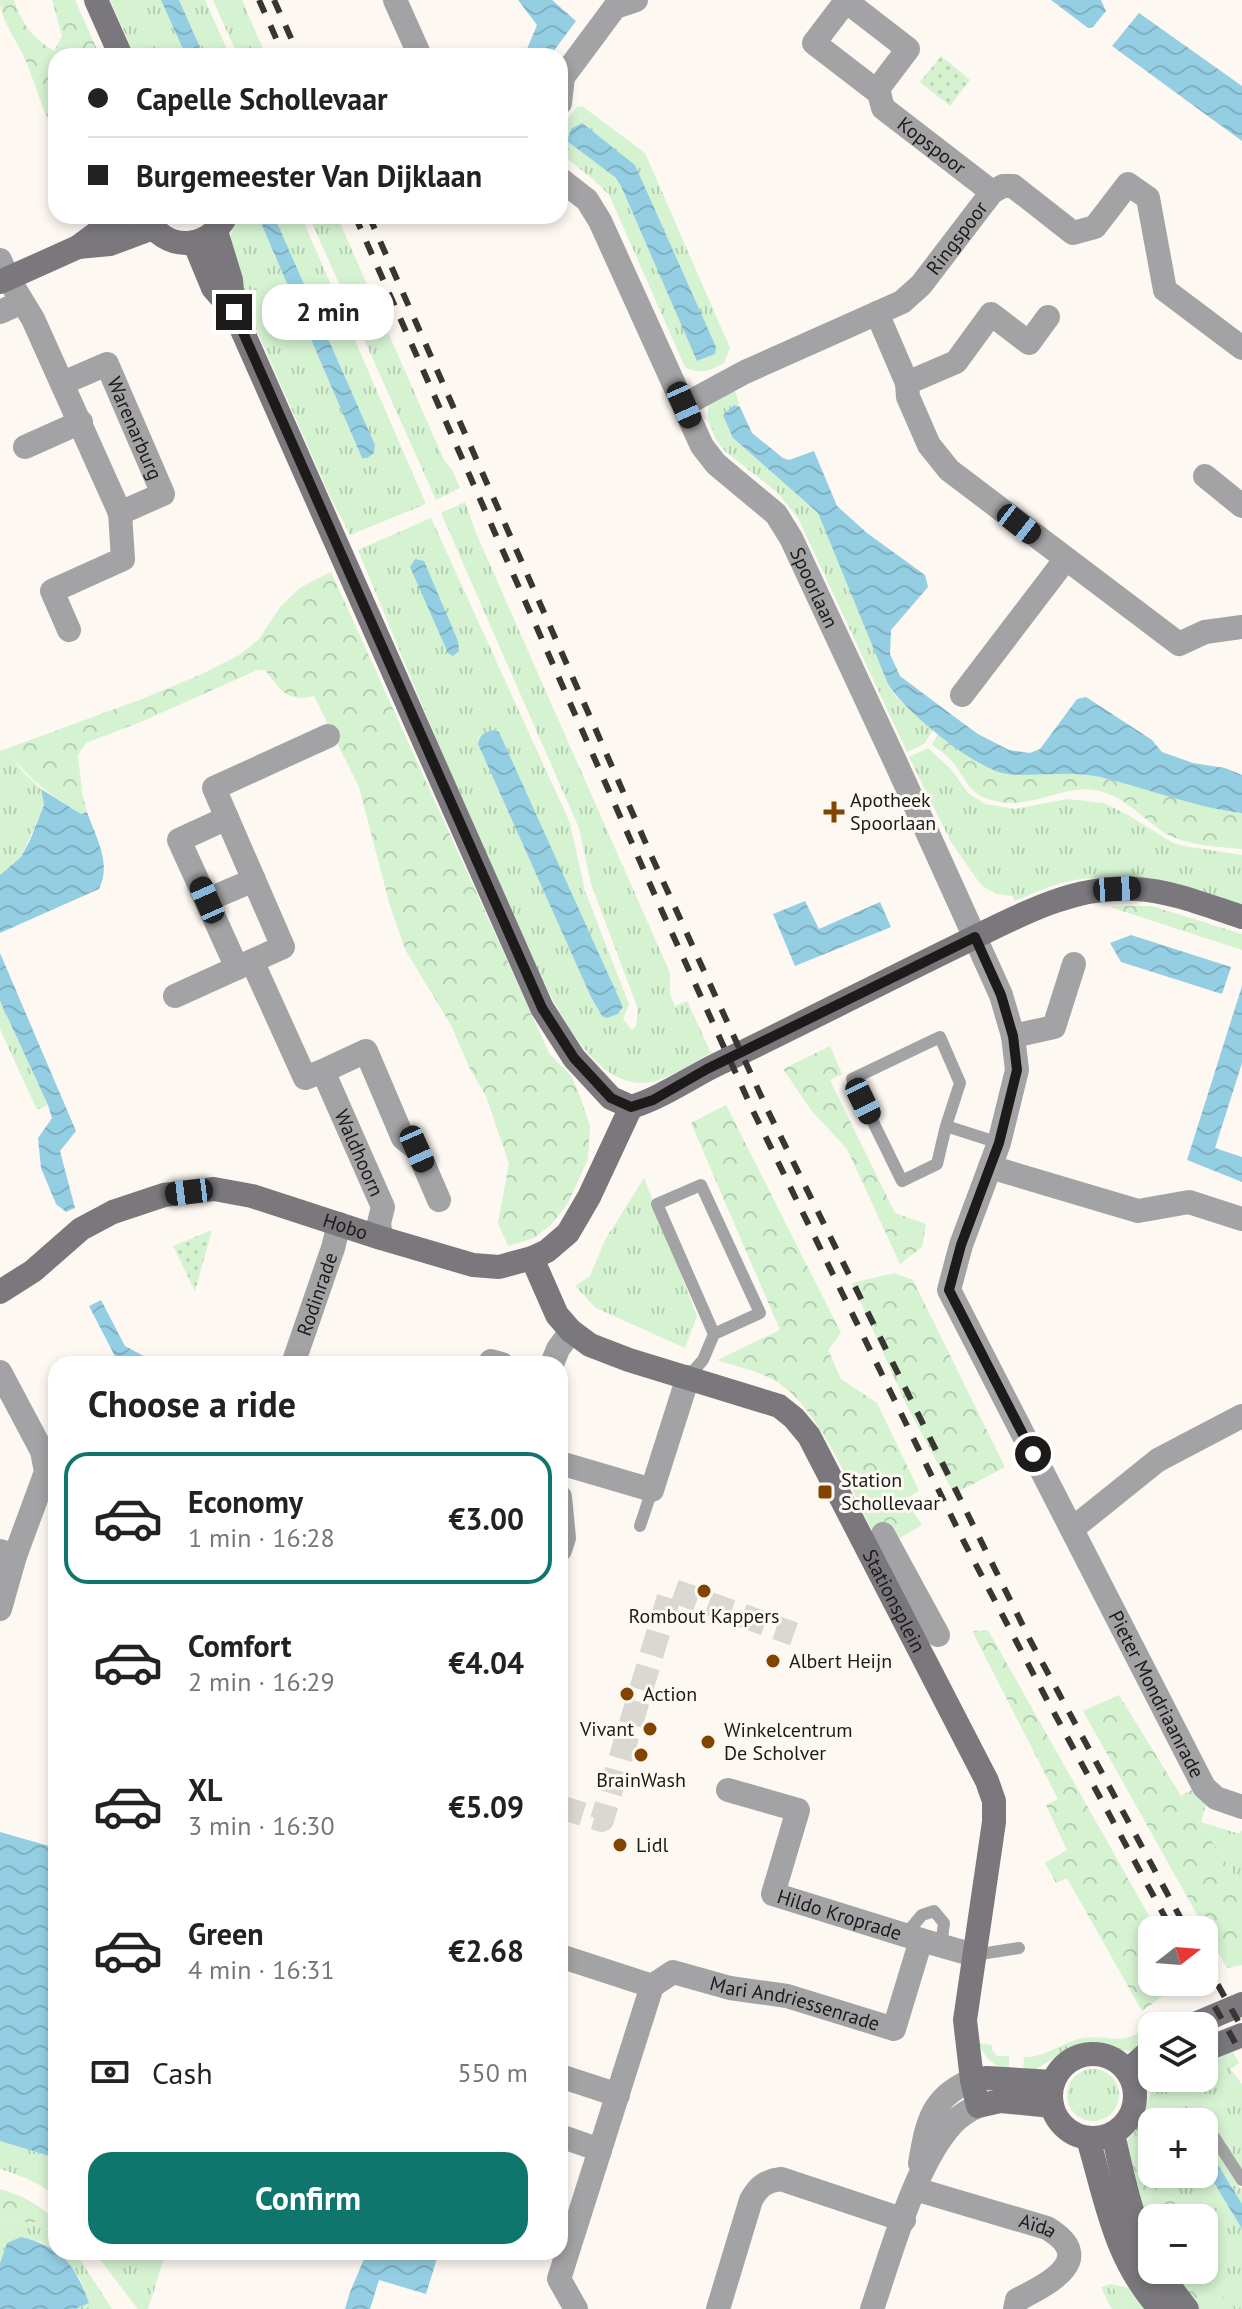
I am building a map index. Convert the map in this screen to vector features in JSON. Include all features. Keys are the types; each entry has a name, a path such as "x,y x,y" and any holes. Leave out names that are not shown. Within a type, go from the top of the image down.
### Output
{"street":[{"path":"96,0 117,48"},
{"path":"395,0 416,48"},
{"path":"568,70 615,7 636,0"},
{"name":"Kopspoor","path":"879,93 883,108 992,192"},
{"name":"Ringspoor","path":"684,405 745,372 902,302 921,285 992,192 1003,186 1013,186 1073,233 1095,227 1128,184 1148,198 1165,290 1242,348"},
{"name":"Spoorlaan","path":"568,185 587,200 600,221 702,446 716,464 776,514 791,538 1001,995 1013,1036 1017,1070 999,1143 961,1245 949,1290 1072,1529"},
{"path":"78,247 109,224"},
{"path":"69,630 52,591 123,559 120,513 33,319 11,307 3,273 78,247 110,244 146,224"},
{"path":"152,224 167,239 185,243 206,238 220,224"},
{"path":"221,224 234,312"},
{"path":"194,242 213,288 234,312 542,1008 574,1058 611,1098 631,1107 653,1100 707,1069 1057,900 1098,890 1135,889 1159,892 1242,917"},
{"path":"877,313 929,445 949,470 1179,644 1205,632 1242,627"},
{"path":"907,383 956,362 991,314 1029,343 1048,317"},
{"name":"Warenarburg","path":"63,383 107,364 163,494 120,513"},
{"path":"25,447 81,422"},
{"path":"1205,476 1242,506"},
{"path":"962,695 1065,560"},
{"path":"175,996 283,947 214,788 328,736"},
{"path":"227,818 179,840 207,900 305,1078 366,1051 403,1138 417,1149 439,1200"},
{"path":"207,900 254,880"},
{"path":"1013,1036 1054,1027 1074,964"},
{"name":"Waldhoorn","path":"323,1071 383,1207 379,1223 381,1238"},
{"name":"Hobo","path":"0,1292 33,1271 81,1229 113,1212 164,1195 214,1189 252,1196 473,1265 499,1267 532,1258 547,1251 568,1233 589,1197 631,1107"},
{"path":"990,1167 1138,1211 1189,1202 1242,1219"},
{"name":"Rodinrade","path":"296,1356 339,1224"},
{"name":"Stationsplein","path":"532,1258 557,1315 571,1331 590,1345 779,1406 809,1436 987,1781 994,1801 994,1822 965,2020 978,2106"},
{"path":"555,1356 571,1331"},
{"path":"0,1372 42,1451 46,1472 7,1554 0,1609"},
{"path":"568,1465 652,1490 688,1377"},
{"path":"1072,1529 1158,1460 1242,1416"},
{"name":"Pieter Mondriaanrade","path":"1072,1529 1204,1787 1216,1798 1242,1807"},
{"name":"Stationsplein","path":"883,1534 938,1635"},
{"name":"Hildo Kroprade","path":"728,1790 798,1810 768,1892 922,1940"},
{"path":"922,1940 974,1955"},
{"name":"Mari Andriessenrade","path":"652,1986 673,1972 730,1988 787,1996 894,2029 922,1940"},
{"path":"568,1959 652,1986 568,2251"},
{"path":"1218,2014 1242,2004"},
{"path":"1218,2044 1242,2035"},
{"path":"1138,2080 1109,2057 1086,2054 1075,2057 1058,2072 1052,2094 1056,2118 1075,2135 1088,2139 1101,2138 1120,2128 1135,2103 1138,2086"},
{"path":"915,2189 931,2117 939,2101 954,2087 987,2078 1052,2094"},
{"path":"568,2079 618,2095"},
{"path":"872,2309 915,2189 934,2150 953,2123 978,2106 1052,2094"},
{"path":"1120,2128 1130,2206 1138,2228"},
{"path":"568,2139 600,2150"},
{"path":"1088,2139 1112,2227 1142,2289 1160,2309"},
{"path":"718,2309 751,2200 757,2188 768,2181 781,2179 904,2220"},
{"name":"Aïda","path":"915,2189 1047,2228 1062,2237 1069,2251 1067,2267 1059,2277 1017,2300 1015,2309"},
{"path":"565,2260 559,2279 576,2309"},
{"path":"1168,2284 1187,2309"}],"lane":[{"path":"940,1037 960,1083 946,1126 937,1164 902,1181 852,1079 940,1037"},
{"path":"946,1126 999,1143"},
{"path":"688,1377 703,1360 714,1334 760,1313 701,1185 657,1204 714,1334"},
{"path":"640,1526 652,1490"},
{"path":"974,1955 1019,1948"},
{"path":"1120,2128 1138,2129"},
{"path":"1218,2143 1242,2180"}],"green space":[{"path":"0,0 14,0 29,30 50,48 48,120 25,59"},
{"path":"52,0 75,0 96,48 56,48 62,36"},
{"path":"110,0 161,0 182,48 131,48"},
{"path":"179,0 205,0 226,48 200,48"},
{"path":"213,0 242,0 263,48 234,48"},
{"path":"941,56 970,80 950,106 920,82"},
{"path":"582,106 645,153 730,348 724,363 705,371 685,367 609,195 568,159 568,118 577,107","holes":["635,165 714,354 698,361 615,178"]},
{"path":"234,224 261,224 362,458 375,445 278,224 304,224 426,504 350,535 254,324 230,240"},
{"path":"313,224 341,224 444,460 452,470 460,488 436,500"},
{"path":"735,391 740,407 734,405 733,438 818,513 888,684 896,697 933,730 924,744 907,752 798,518 777,492 726,452 716,440 708,420 708,407 713,399"},
{"path":"465,502 670,973 670,995 675,1006 687,1001 711,1053 662,1079 636,1083 618,1077 586,1051 561,1015 442,753 358,550 431,518 570,823 585,891 629,1004 623,1019 632,1030 636,1026 638,1009 591,884 579,828 441,513","holes":["492,730 499,733 623,1007 621,1012 602,1016 591,997 478,744 478,738"]},
{"path":"331,572 549,1053 572,1077 590,1126 588,1159 568,1203 552,1224 534,1238 508,1246 498,1223 509,1164 486,1096 470,1069 451,1025 406,951 390,906 359,787 314,696 291,696 280,689 265,670 257,670 86,743 78,755 87,812 81,814 40,785 6,749 142,699 241,654 259,639 280,607 301,587"},
{"path":"938,734 982,765 1086,774 1242,813 1242,849 1175,838 1122,801 1103,792 1074,790 1016,803 983,797 969,785 949,758 932,745"},
{"path":"928,748 951,769 968,793 985,804 1015,809 1068,799 1104,803 1173,843 1242,855 1242,904 1153,880 1109,877 1061,883 1015,901 1012,896 996,894 981,885 951,842 909,757"},
{"path":"6,749 41,789 44,805 21,857 0,875 0,751"},
{"path":"1152,906 1242,934 1242,950 1110,907"},
{"path":"0,1001 48,1105 37,1110 0,1029"},
{"path":"830,1046 842,1074 830,1080 895,1213 926,1224 922,1247 900,1264 847,1149 811,1110 783,1069"},
{"path":"726,1105 841,1333 828,1350 841,1379 877,1403 919,1491 905,1499 922,1525 900,1538 876,1538 832,1449 803,1406 787,1390 764,1375 717,1360 780,1330 691,1123"},
{"path":"644,1178 697,1316 685,1348 596,1308 575,1286 590,1276 605,1240"},
{"path":"212,1230 195,1291 173,1246"},
{"path":"894,1273 913,1280 1005,1467 954,1494 905,1402 852,1283"},
{"path":"988,1630 1149,1916 1138,1916 1138,1996 1163,1996 1142,2011 1067,1878 1056,1883 1045,1863 1067,1850 1046,1805 1058,1799 972,1631"},
{"path":"1119,1695 1181,1796 1242,1886 1242,1965 1227,1968 1218,1952 1218,1916 1198,1916 1083,1711"},
{"path":"1193,1789 1206,1805 1201,1822 1240,1834 1242,1830 1242,1886 1181,1796"},
{"path":"1136,2034 1138,2048 1135,2050 1095,2043 1079,2044 1038,2068 1023,2072 1024,2057 1040,2055 1083,2038 1121,2039"},
{"path":"979,2043 992,2045 997,2056 1009,2056 1009,2071 990,2061"},
{"path":"1231,2049 1239,2063 1230,2069 1242,2084 1242,2175 1218,2136 1218,2108 1158,2108 1153,2092 1218,2092 1218,2056"},
{"path":"1093,2069 1111,2077 1119,2095 1111,2113 1093,2121 1075,2113 1067,2095 1075,2077"},
{"path":"1151,2092 1153,2092 1158,2108 1145,2108"},
{"path":"1138,2123 1138,2188 1172,2188 1177,2204 1140,2204 1126,2156 1127,2140"},
{"path":"0,2141 48,2156 48,2191 23,2177 0,2169"},
{"path":"1218,2153 1242,2191 1242,2204 1218,2165"},
{"path":"1172,2188 1217,2188 1242,2229 1242,2309 1234,2309 1213,2284 1218,2284 1218,2204 1177,2204"},
{"path":"0,2189 31,2202 48,2214 48,2223 26,2222 9,2216 0,2221"},
{"path":"9,2216 26,2222 48,2223 48,2246 40,2241 7,2243 0,2263 0,2221"},
{"path":"64,2260 80,2260 112,2309 75,2309 89,2303 80,2279"},
{"path":"100,2260 163,2260 148,2309 138,2309"},
{"path":"1111,2284 1128,2309 1112,2309 1101,2287"},
{"path":"1111,2284 1134,2289 1149,2309 1128,2309"},
{"path":"1176,2284 1213,2284 1234,2309 1194,2309"}],"water":[{"path":"161,0 179,0 200,48 182,48"},
{"path":"518,0 552,0 576,21 556,48 527,48 537,25"},
{"path":"1051,0 1101,0 1106,11 1093,27 1088,28"},
{"path":"1139,13 1242,86 1242,141 1112,46"},
{"path":"582,123 635,165 716,347 715,354 697,361 621,186 615,177 568,142 571,129"},
{"path":"261,224 278,224 375,445 374,453 362,458"},
{"path":"734,405 740,407 752,433 783,458 789,460 814,451 837,506 867,533 925,575 928,587 891,630 890,654 900,676 978,734 1009,750 1030,753 1040,749 1077,699 1086,697 1152,740 1162,752 1242,775 1242,813 1088,775 1008,774 978,762 942,738 909,709 888,684 818,513 733,438 723,415"},
{"path":"415,559 424,561 458,641 459,651 453,656 448,653 410,567"},
{"path":"492,730 499,732 623,1007 618,1014 607,1018 602,1016 591,997 478,744 482,735"},
{"path":"41,789 81,814 87,812 101,850 103,880 99,889 0,933 0,875 21,857 30,840 44,805"},
{"path":"805,901 819,929 880,902 891,927 795,966 773,914"},
{"path":"1131,935 1231,967 1222,994 1121,962 1110,943"},
{"path":"0,953 76,1131 60,1151 75,1208 66,1212 56,1204 41,1168 38,1138 52,1118 0,1001"},
{"path":"1242,986 1242,1063 1215,1148 1242,1157 1242,1182 1187,1160"},
{"path":"101,1300 125,1346 144,1356 115,1356 89,1306"},
{"path":"0,1832 48,1846 48,2156 0,2141"},
{"path":"1218,2165 1242,2204 1242,2229 1217,2188"},
{"path":"21,2237 48,2247 48,2260 65,2260 78,2278 89,2303 75,2309 0,2309 0,2263 7,2243"},
{"path":"364,2260 437,2260 426,2294 379,2280 370,2309 345,2309"}],"tunnel":[{"path":"568,1809 602,1820 671,1590 794,1634"}],"railway":[{"path":"259,0 280,48"},
{"path":"274,0 295,48"},
{"path":"359,224 754,1113 964,1542 1164,1916"},
{"path":"373,224 651,855 767,1109 1030,1640 1179,1916"},
{"path":"1218,1985 1242,2028"},
{"path":"1209,1996 1242,2055"}],"place":[{"name":"Apotheek Spoorlaan","path":"834,812"},
{"name":"Station Schollevaar","path":"825,1492"},
{"name":"Rombout Kappers","path":"704,1591"},
{"name":"Albert Heijn","path":"773,1661"},
{"name":"Action","path":"627,1694"},
{"name":"Vivant","path":"650,1729"},
{"name":"Winkelcentrum De Scholver","path":"708,1742"},
{"name":"BrainWash","path":"641,1755"},
{"name":"Lidl","path":"620,1845"}],"route":[{"path":"234,312 542,1008 574,1058 611,1098 631,1107 653,1100 707,1069 975,937 1001,995 1013,1036 1017,1070 999,1143 961,1245 949,1290 1033,1454"}]}
